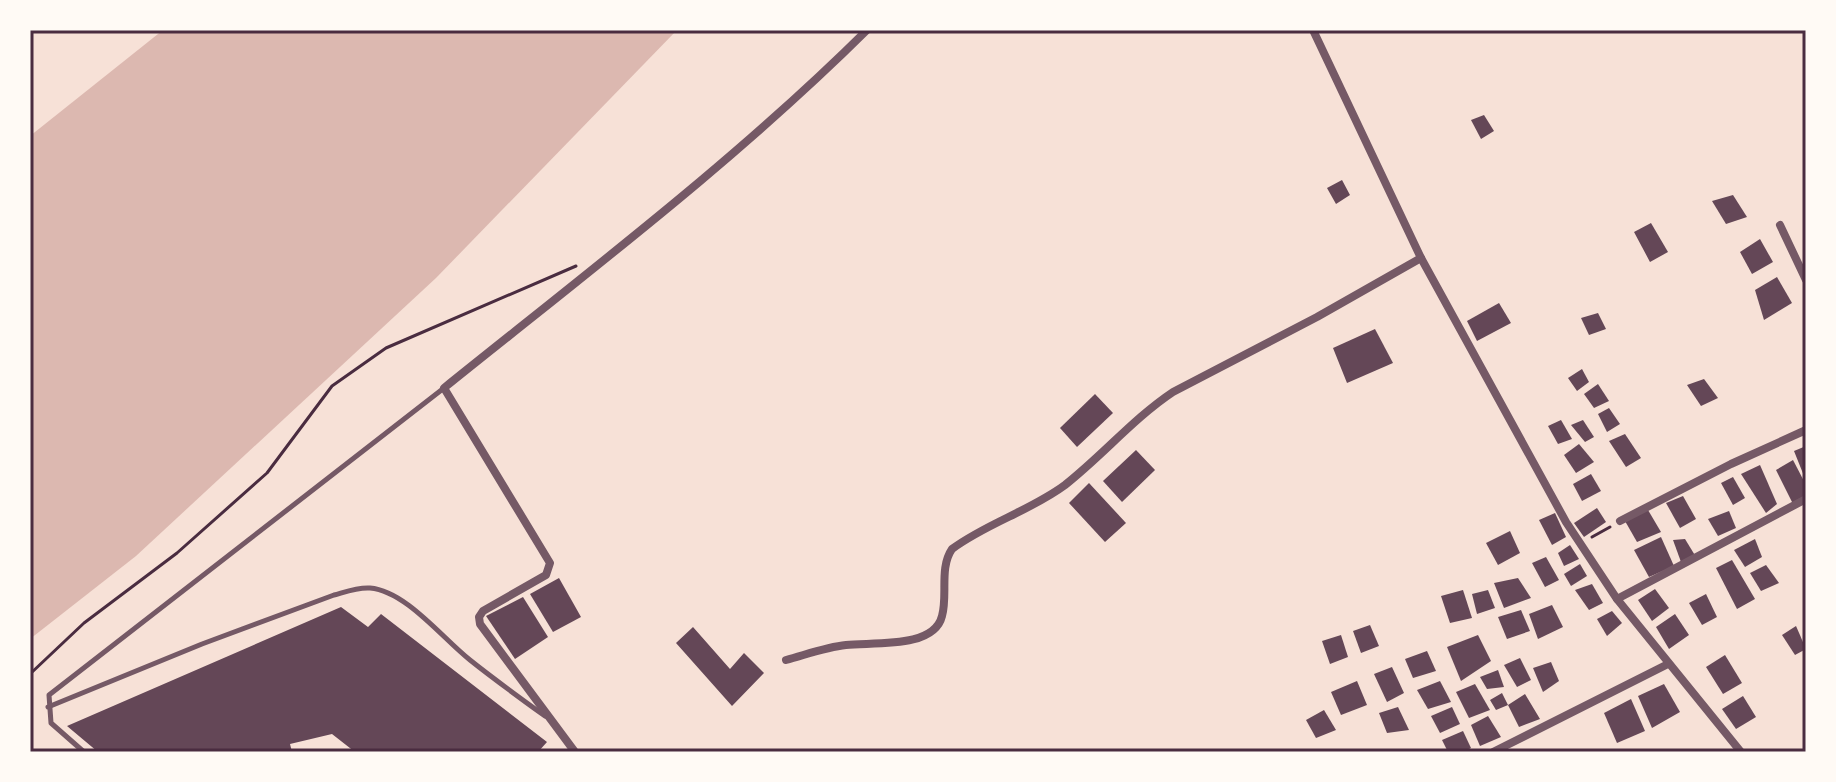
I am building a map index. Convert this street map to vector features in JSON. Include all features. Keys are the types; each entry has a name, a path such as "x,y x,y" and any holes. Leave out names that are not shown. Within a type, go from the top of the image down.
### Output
{"street":[{"path":"575,752 480,624 479,617 483,611 546,575 550,563 444,388 684,194 867,30"},
{"path":"1313,30 1421,258 1580,545 1617,599 1741,752"},
{"path":"1780,225 1806,280"},
{"path":"786,660 843,645 913,640 930,632 942,617 947,560 952,549 1037,505 1156,403 1173,392 1317,317 1421,258"},
{"path":"1620,521 1731,464 1806,430"},
{"path":"1617,599 1806,499"},
{"path":"1493,752 1668,664"}],"lane":[{"path":"84,752 51,723 49,695 444,388"},
{"path":"48,707 202,644 334,595 372,588 406,604 468,659 553,723"}],"path":[{"path":"30,674 84,623 177,553 267,473 332,386 386,348 583,263"},
{"path":"1580,545 1620,521"}],"shaded area":[{"path":"163,30 677,30 436,278 136,556 30,639 30,136"}],"building":[{"path":"1484,115 1494,131 1481,139 1471,120"},
{"path":"1342,180 1350,195 1336,204 1327,188"},
{"path":"1733,195 1747,217 1726,224 1712,201"},
{"path":"1651,223 1668,252 1650,262 1634,232"},
{"path":"1760,239 1773,262 1752,274 1740,252"},
{"path":"1777,277 1792,303 1764,320 1755,290"},
{"path":"1499,303 1511,323 1477,341 1467,321"},
{"path":"1598,313 1606,329 1589,335 1581,318"},
{"path":"1375,329 1393,363 1347,383 1333,348"},
{"path":"1582,369 1589,382 1577,391 1568,378"},
{"path":"1704,379 1718,398 1701,406 1687,385"},
{"path":"1598,384 1609,401 1594,408 1584,394"},
{"path":"1095,394 1113,413 1077,447 1060,428"},
{"path":"1609,408 1620,424 1607,432 1598,414"},
{"path":"1561,420 1572,439 1558,444 1548,426"},
{"path":"1583,420 1594,437 1585,442 1571,425"},
{"path":"1625,434 1641,458 1626,467 1609,441"},
{"path":"1579,444 1594,462 1576,473 1564,455"},
{"path":"1806,446 1806,481 1794,451"},
{"path":"1136,450 1155,470 1122,502 1103,481"},
{"path":"1793,460 1806,485 1806,497 1793,504 1776,470"},
{"path":"1760,465 1777,504 1766,513 1741,474"},
{"path":"1591,474 1601,491 1582,501 1573,484"},
{"path":"1733,477 1745,498 1733,505 1721,483"},
{"path":"1089,483 1126,523 1105,542 1069,503"},
{"path":"1683,496 1696,519 1680,528 1666,503"},
{"path":"1597,508 1606,522 1584,537 1574,523"},
{"path":"1648,510 1661,532 1637,542 1625,521"},
{"path":"1729,511 1736,528 1718,536 1708,519"},
{"path":"1555,513 1566,537 1552,545 1539,520"},
{"path":"1510,531 1520,553 1498,565 1486,543"},
{"path":"1661,537 1674,566 1649,577 1634,550"},
{"path":"1685,539 1696,557 1681,562 1673,540"},
{"path":"1755,539 1762,557 1745,567 1734,550"},
{"path":"1570,545 1579,559 1564,566 1558,553"},
{"path":"1546,557 1559,580 1545,587 1532,563"},
{"path":"1732,560 1755,599 1737,609 1716,568"},
{"path":"1580,564 1587,576 1571,586 1564,574"},
{"path":"1766,565 1779,583 1761,591 1750,573"},
{"path":"559,578 581,617 553,632 530,594"},
{"path":"1518,578 1531,598 1504,608 1494,583"},
{"path":"1592,584 1603,603 1589,610 1575,590"},
{"path":"1655,589 1669,608 1652,621 1638,600"},
{"path":"1463,590 1472,618 1450,623 1441,596"},
{"path":"1488,590 1495,608 1477,614 1472,594"},
{"path":"1706,594 1717,617 1702,625 1689,603"},
{"path":"523,597 548,637 515,659 486,616"},
{"path":"1552,605 1563,627 1538,639 1529,614"},
{"path":"341,607 368,627 381,614 547,742 538,752 355,752 332,734 290,744 292,752 98,752 67,726"},
{"path":"1521,610 1530,631 1507,639 1498,617"},
{"path":"1612,611 1622,623 1607,636 1597,619"},
{"path":"1675,614 1689,635 1669,649 1656,627"},
{"path":"1370,625 1379,646 1361,653 1353,631"},
{"path":"1796,626 1806,649 1795,655 1782,635"},
{"path":"693,627 730,669 744,653 764,673 732,706 676,643"},
{"path":"1341,635 1348,657 1330,664 1322,641"},
{"path":"1478,635 1491,661 1461,681 1447,647"},
{"path":"1427,651 1436,671 1413,678 1405,659"},
{"path":"1725,655 1742,683 1723,694 1706,667"},
{"path":"1520,658 1531,680 1517,687 1504,665"},
{"path":"1551,662 1559,681 1543,692 1533,668"},
{"path":"1392,667 1404,693 1387,702 1374,674"},
{"path":"1498,670 1504,687 1487,689 1480,677"},
{"path":"1357,681 1367,705 1341,715 1331,692"},
{"path":"1440,681 1451,702 1428,709 1417,690"},
{"path":"1475,684 1490,710 1469,718 1456,692"},
{"path":"1664,684 1680,712 1652,728 1638,696"},
{"path":"1502,693 1508,705 1496,710 1490,700"},
{"path":"1525,694 1540,719 1519,727 1508,705"},
{"path":"1743,696 1756,717 1736,729 1722,709"},
{"path":"1631,699 1645,731 1617,743 1604,713"},
{"path":"1398,707 1409,730 1387,733 1379,713"},
{"path":"1452,707 1460,724 1440,733 1431,716"},
{"path":"1324,710 1336,730 1316,738 1306,720"},
{"path":"1488,716 1501,737 1480,746 1471,725"},
{"path":"1463,731 1471,748 1464,752 1448,752 1442,740"}]}
